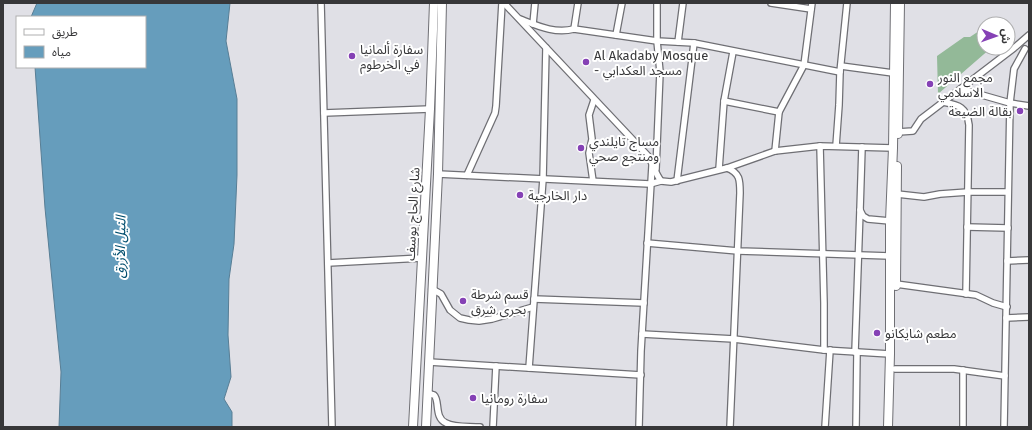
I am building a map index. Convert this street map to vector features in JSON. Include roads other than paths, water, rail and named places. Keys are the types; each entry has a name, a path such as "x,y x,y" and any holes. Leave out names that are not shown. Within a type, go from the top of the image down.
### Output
{"main road":[{"name":"شارع الحاج يوسف","path":"413,427 430,109 434,3"},
{"name":"شارع الحاج يوسف","path":"426,427 438,174 442,3"},
{"path":"893,427 898,132 894,3"},
{"path":"888,427 890,354 890,221 900,3"},
{"path":"420,289 432,290"}],"street":[{"path":"321,3 332,427"},
{"path":"467,175 495,113 503,3"},
{"path":"503,3 648,156 661,181"},
{"path":"533,24 535,3"},
{"path":"574,29 578,3"},
{"path":"616,35 622,3"},
{"path":"656,173 660,72 657,41 657,3"},
{"path":"678,42 683,3"},
{"path":"771,3 812,6 804,65 779,112 775,151"},
{"path":"836,146 840,69 847,3"},
{"path":"518,18 556,31 574,29 657,41 694,43 804,65 840,69 897,71"},
{"path":"1016,46 1029,35"},
{"path":"678,181 694,43"},
{"path":"529,368 543,179 546,48"},
{"path":"1004,427 1010,103 1014,69 1027,50 1016,48"},
{"path":"719,170 724,101 733,52"},
{"path":"898,132 913,131 921,119 1003,56"},
{"path":"960,89 1010,103 1029,106"},
{"path":"593,181 589,153 592,139 589,115 594,100"},
{"path":"724,101 779,112"},
{"path":"943,102 963,108 968,115 966,294"},
{"path":"324,113 430,109"},
{"path":"438,174 650,184 661,181 678,181 727,168 775,151 820,146 893,148"},
{"path":"820,146 822,253 827,350 825,427"},
{"path":"856,427 858,256 862,147"},
{"path":"639,427 642,334 652,163"},
{"path":"727,168 734,171 738,175 740,183 730,427"},
{"path":"897,194 924,197 968,192 1008,192"},
{"path":"860,210 863,216 868,219 890,221"},
{"path":"967,227 1008,228"},
{"path":"647,243 738,250 858,256 890,256"},
{"path":"328,263 422,258"},
{"path":"1007,261 1029,260"},
{"path":"896,284 976,295 993,303 1007,307"},
{"path":"432,290 441,294 450,310 460,318 469,320 479,321 492,319 534,307"},
{"path":"534,299 644,303"},
{"path":"1006,318 1029,317"},
{"path":"642,334 734,339 827,350 890,354"},
{"path":"429,362 641,375"},
{"path":"493,427 496,366"},
{"path":"895,369 963,370 1005,376"},
{"path":"963,370 963,427"},
{"path":"428,393 434,395 441,420 445,423 451,425 480,427"}],"water":[{"name":"النيل الأزرق","path":"37,3 230,3 226,41 237,99 237,175 234,244 229,279 228,335 231,377 224,399 232,412 232,427 59,427 61,372 45,208 35,68 146,68 146,16 31,16"}],"place":[{"name":"سفارة ألمانيا في الخرطوم","path":"352,56"},
{"name":"Al Akadaby Mosque - مسجد العكدابي","path":"586,62"},
{"name":"مجمع النور الاسلامي","path":"930,84"},
{"name":"بقالة الضيعة","path":"1020,111"},
{"name":"مساج تايلندي ومنتجع صحي","path":"581,148"},
{"name":"دار الخارجية","path":"520,195"},
{"name":"قسم شرطة بحرى شرق","path":"463,301"},
{"name":"مطعم شايكانو","path":"877,333"},
{"name":"سفارة رومانيا","path":"473,398"}]}
